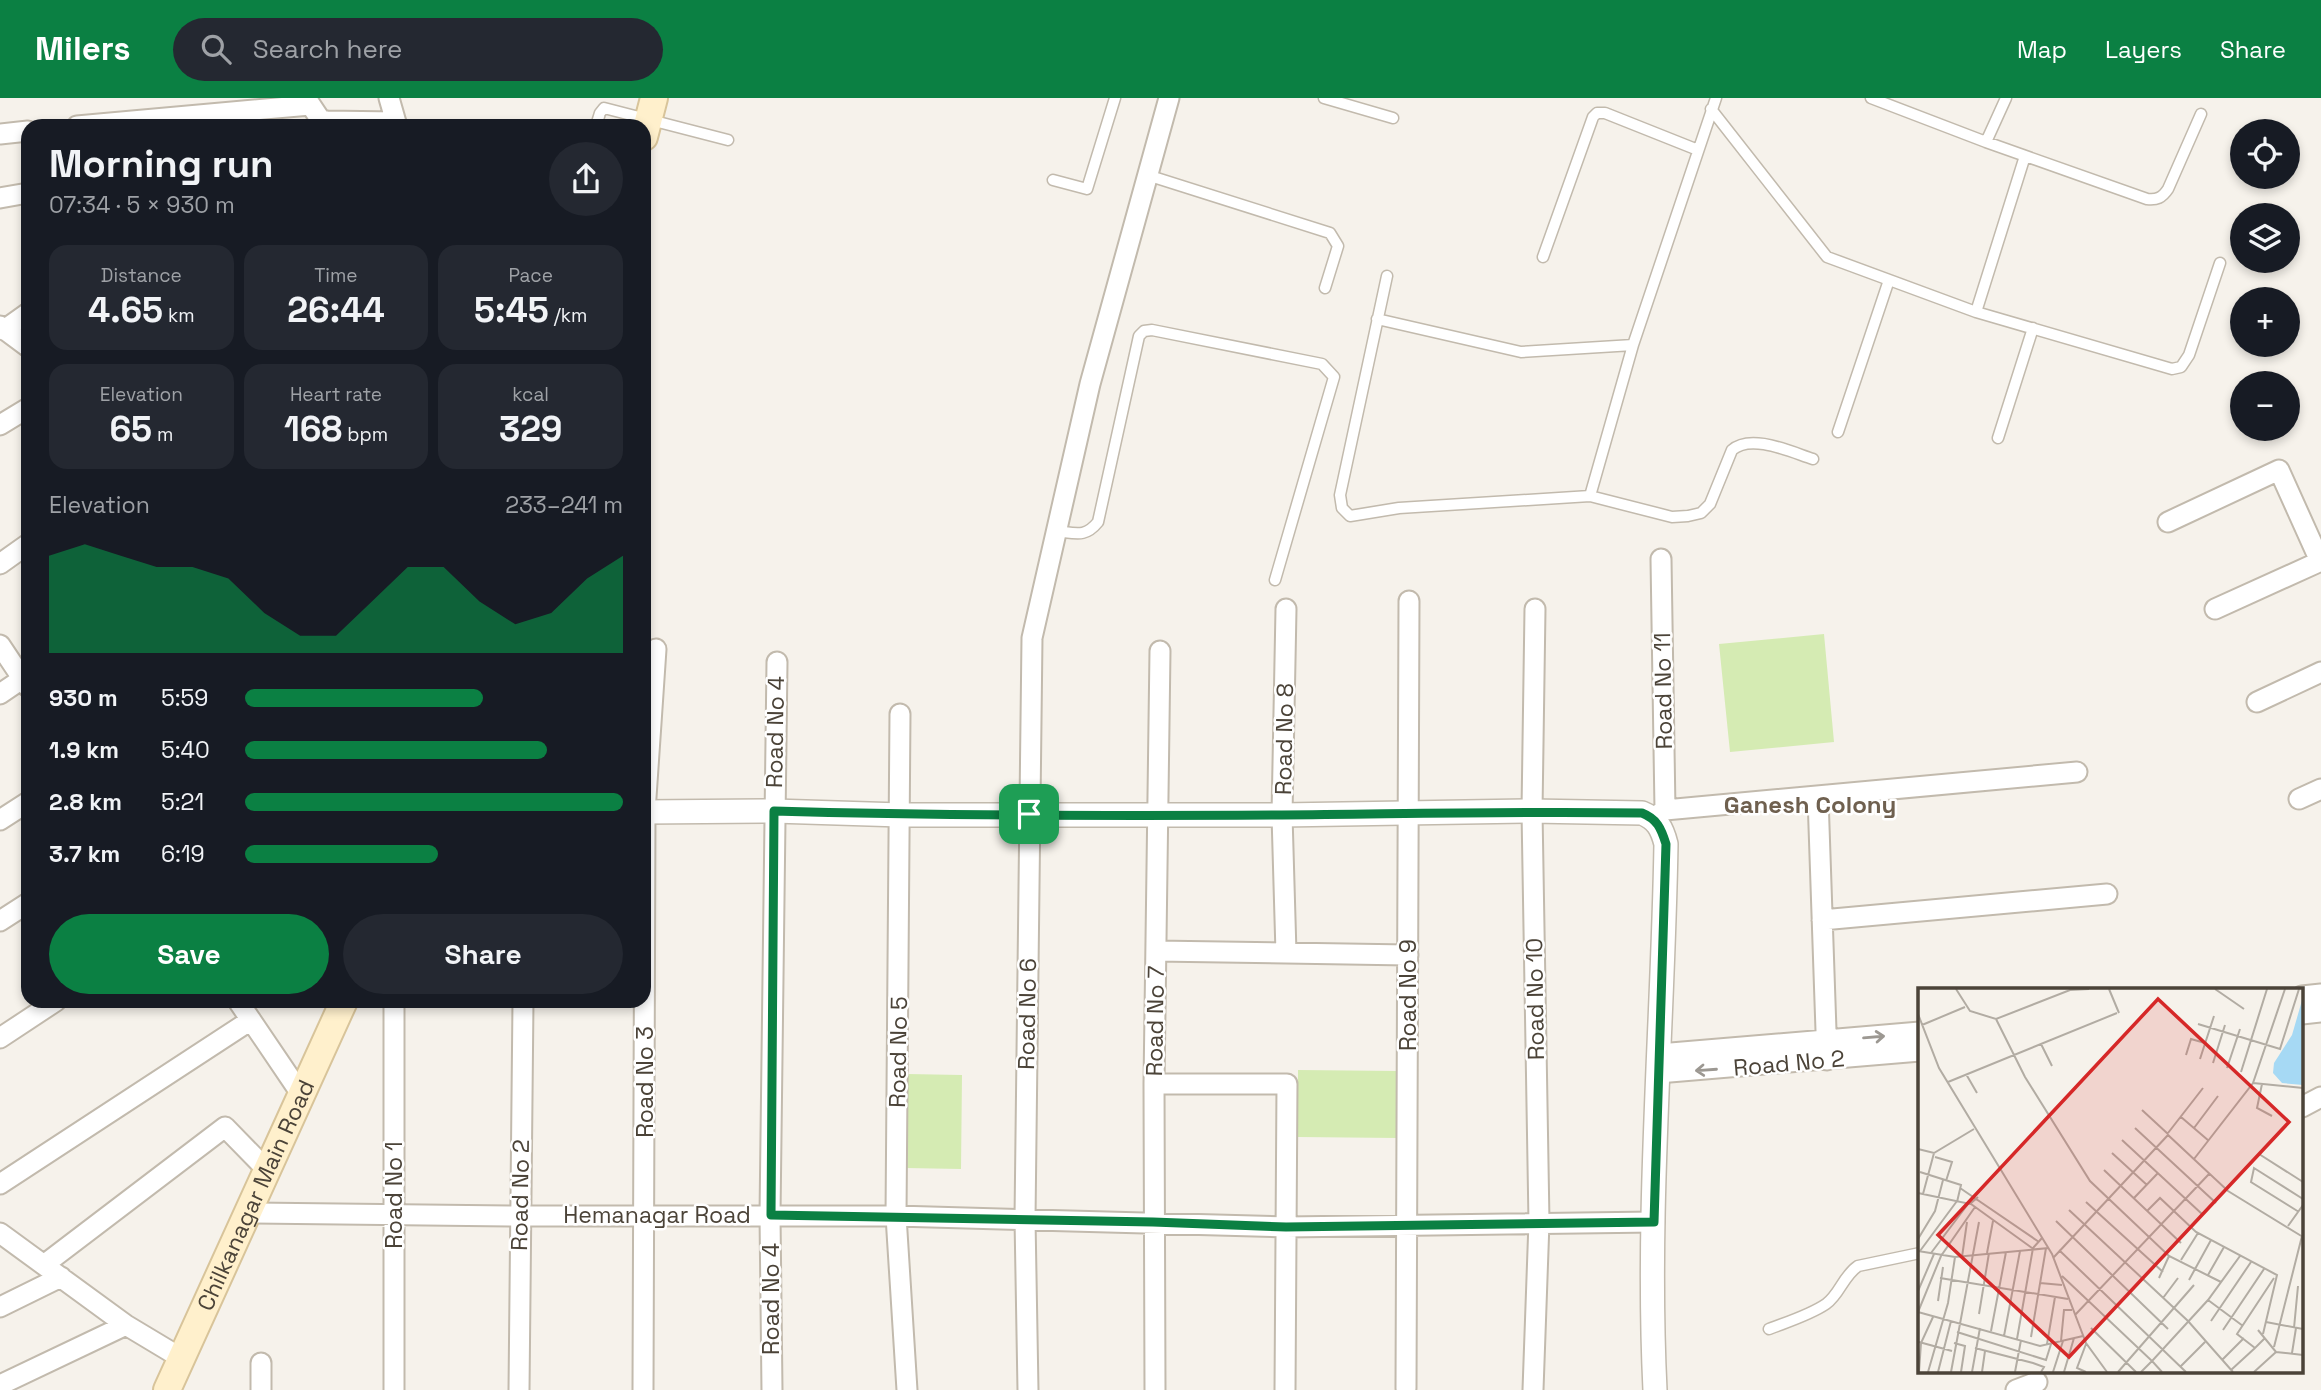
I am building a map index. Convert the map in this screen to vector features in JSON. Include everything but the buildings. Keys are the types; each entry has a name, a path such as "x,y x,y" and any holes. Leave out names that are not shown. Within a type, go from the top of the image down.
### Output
{"main road":[{"name":"Chilkanagar Main Road","path":"167,1390 341,1008"}],"street":[{"path":"389,98 395,119"},
{"name":"Road No 6","path":"1028,1390 1025,1219 1032,638 1090,384 1168,98"},
{"path":"144,119 308,102 321,119"},
{"path":"0,134 21,132"},
{"path":"0,198 21,194"},
{"path":"21,317 2,328 21,341"},
{"path":"0,425 21,412"},
{"path":"2168,522 2279,470 2321,561 2215,609"},
{"path":"0,564 21,549"},
{"name":"Road No 11","path":"1659,814 1661,559"},
{"name":"Road No 9","path":"1406,1388 1409,601"},
{"name":"Road No 10","path":"1533,1390 1539,1222 1532,811 1535,609"},
{"name":"Road No 8","path":"1286,610 1282,815 1286,953"},
{"path":"0,645 21,673"},
{"name":"Road No 3","path":"651,723 656,649"},
{"name":"Road No 7","path":"1155,1390 1153,1222 1160,651"},
{"name":"Road No 4","path":"772,1390 771,1215 777,662"},
{"path":"2257,702 2321,672"},
{"path":"0,694 21,683"},
{"name":"Road No 5","path":"900,714 896,1216 907,1390"},
{"path":"651,812 1282,815 1532,811 1659,814 2077,772"},
{"path":"2299,799 2321,789"},
{"path":"1818,797 1827,1051"},
{"path":"0,820 21,806"},
{"path":"1655,1390 1652,1335 1654,1222 1666,844 1659,814"},
{"path":"1822,920 2107,894"},
{"path":"0,921 21,907"},
{"path":"1156,951 1408,955"},
{"path":"0,1038 45,1008"},
{"path":"243,1008 301,1094"},
{"name":"Road No 1","path":"394,1008 394,1390"},
{"name":"Road No 2","path":"519,1390 523,1008"},
{"name":"Road No 3","path":"643,1390 645,1008"},
{"path":"0,1184 251,1020"},
{"path":"1659,1064 1827,1051 1918,1032"},
{"name":"Road No 2","path":"1827,1051 1918,1051"},
{"path":"1154,1084 1287,1084 1284,1390"},
{"path":"2304,1106 2321,1097"},
{"path":"45,1264 225,1127 267,1170"},
{"name":"Hemanagar Road","path":"247,1213 896,1216 1286,1227 1654,1222"},
{"path":"0,1233 126,1325 181,1358"},
{"path":"0,1307 61,1277"},
{"path":"0,1385 126,1325"},
{"path":"261,1363 261,1390"},
{"path":"2016,1390 2037,1382"}],"lane":[{"path":"1052,180 1087,189 1115,98"},
{"path":"1324,98 1393,118"},
{"path":"1590,496 1633,345 1716,98"},
{"path":"1871,98 2025,156 2156,200 2168,189 2201,114"},
{"path":"1986,142 2006,98"},
{"path":"598,119 604,108 649,119"},
{"path":"1711,109 1827,257 1976,312 2172,369 2181,366 2189,355 2221,262"},
{"path":"1543,257 1593,117 1597,113 1605,113 1698,150"},
{"path":"651,120 728,140"},
{"path":"1976,312 2025,156"},
{"path":"1147,175 1330,233 1336,238 1338,246 1325,288"},
{"path":"1387,276 1340,495 1342,508 1350,516 1399,508 1590,496 1672,517 1688,516 1701,513 1710,504 1732,450 1739,443 1752,441 1813,459"},
{"path":"1838,432 1889,280"},
{"path":"1377,319 1521,352 1633,345"},
{"path":"1998,439 2033,328"},
{"path":"1056,531 1081,534 1091,531 1098,522 1139,336 1144,331 1152,330 1322,364 1334,377 1275,580"},
{"path":"1769,1329 1825,1305 1835,1296 1849,1272 1858,1266 1918,1253"}],"green space":[{"path":"1824,634 1834,742 1730,752 1719,644"},
{"path":"1298,1070 1398,1071 1398,1138 1298,1137"},
{"path":"907,1074 962,1075 961,1169 906,1168"}],"district":[{"name":"Ganesh Colony","path":"1810,804"}],"route":[{"path":"774,811 901,815 1029,814 1282,815 1532,811 1642,813 1653,818 1662,830 1666,844 1654,1222 1286,1227 771,1215 774,811"}]}
